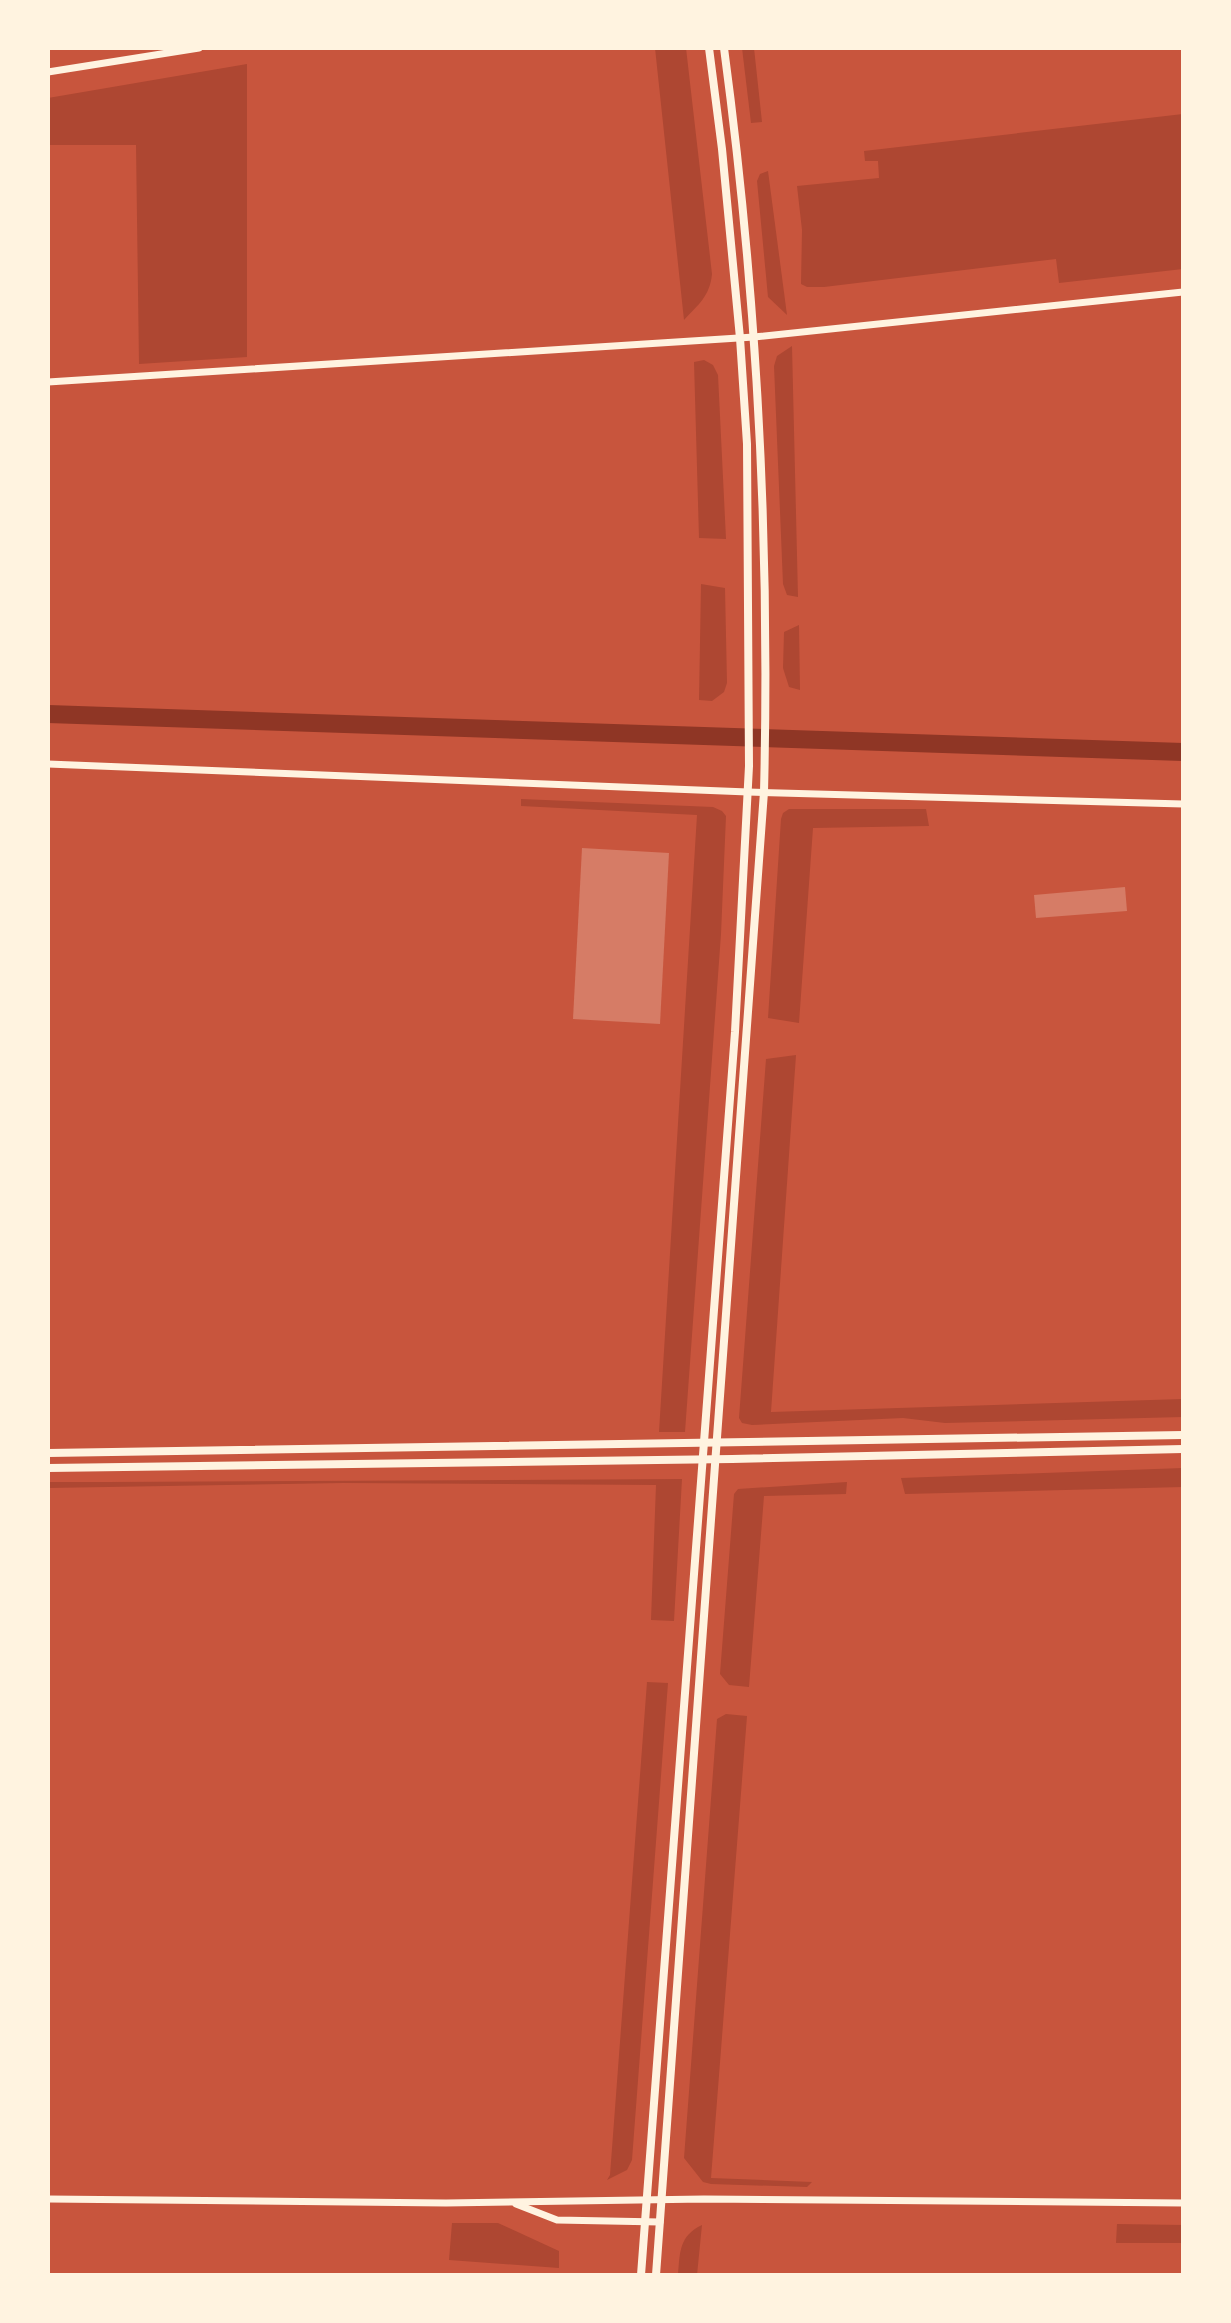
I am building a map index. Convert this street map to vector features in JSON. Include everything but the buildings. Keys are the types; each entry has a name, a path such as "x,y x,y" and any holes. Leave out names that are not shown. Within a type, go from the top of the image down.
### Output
{"main road":[{"path":"641,2275 735,1032 749,766 747,444 722,149 709,48"},
{"path":"656,2275 765,767 760,445 754,337 724,48"},
{"path":"48,1453 1183,1435"},
{"path":"48,1468 1183,1449"}],"street":[{"path":"48,72 199,48"},
{"path":"48,382 754,337 1183,292"},
{"path":"48,764 748,792 1183,804"},
{"path":"48,2199 1183,2203"},
{"path":"510,2202 557,2220 660,2222"}],"shaded area":[{"path":"655,48 686,48 712,274 706,294 684,320"},
{"path":"742,48 754,48 762,122 751,123"},
{"path":"247,64 247,357 139,364 136,145 48,145 48,98"},
{"path":"1183,114 1183,269 1059,283 1056,259 824,287 801,284 802,230 797,186 879,178 878,161 865,161 864,151"},
{"path":"768,171 787,315 768,297 757,181 760,174"},
{"path":"792,346 798,597 787,595 783,584 774,366 777,356"},
{"path":"704,360 713,365 718,375 726,539 699,538 694,362"},
{"path":"701,584 725,588 727,683 724,692 712,701 699,700"},
{"path":"799,625 800,690 789,687 783,668 784,632"},
{"path":"521,799 713,807 726,816 721,934 685,1432 659,1432 697,815 521,806"},
{"path":"789,809 926,809 929,826 813,828 799,1023 768,1018 781,819"},
{"path":"796,1055 771,1412 1183,1399 1183,1417 945,1423 903,1418 742,1423 739,1418 766,1059"},
{"path":"1183,1468 1183,1487 905,1494 901,1478"},
{"path":"682,1479 674,1621 651,1620 656,1485 344,1483 48,1488 48,1482"},
{"path":"847,1482 846,1494 764,1496 749,1687 729,1685 720,1674 734,1494 738,1489"},
{"path":"647,1682 668,1683 632,2160 627,2170 607,2180 610,2175"},
{"path":"726,1714 747,1716 711,2178 812,2182 807,2187 711,2184 703,2182 684,2158 717,1719"},
{"path":"452,2223 498,2223 559,2251 559,2268 449,2260"},
{"path":"1117,2224 1183,2225 1183,2243 1116,2243"},
{"path":"702,2225 697,2275 678,2275 680,2252 685,2240"}],"waterway":[{"path":"48,714 1183,752"}]}
